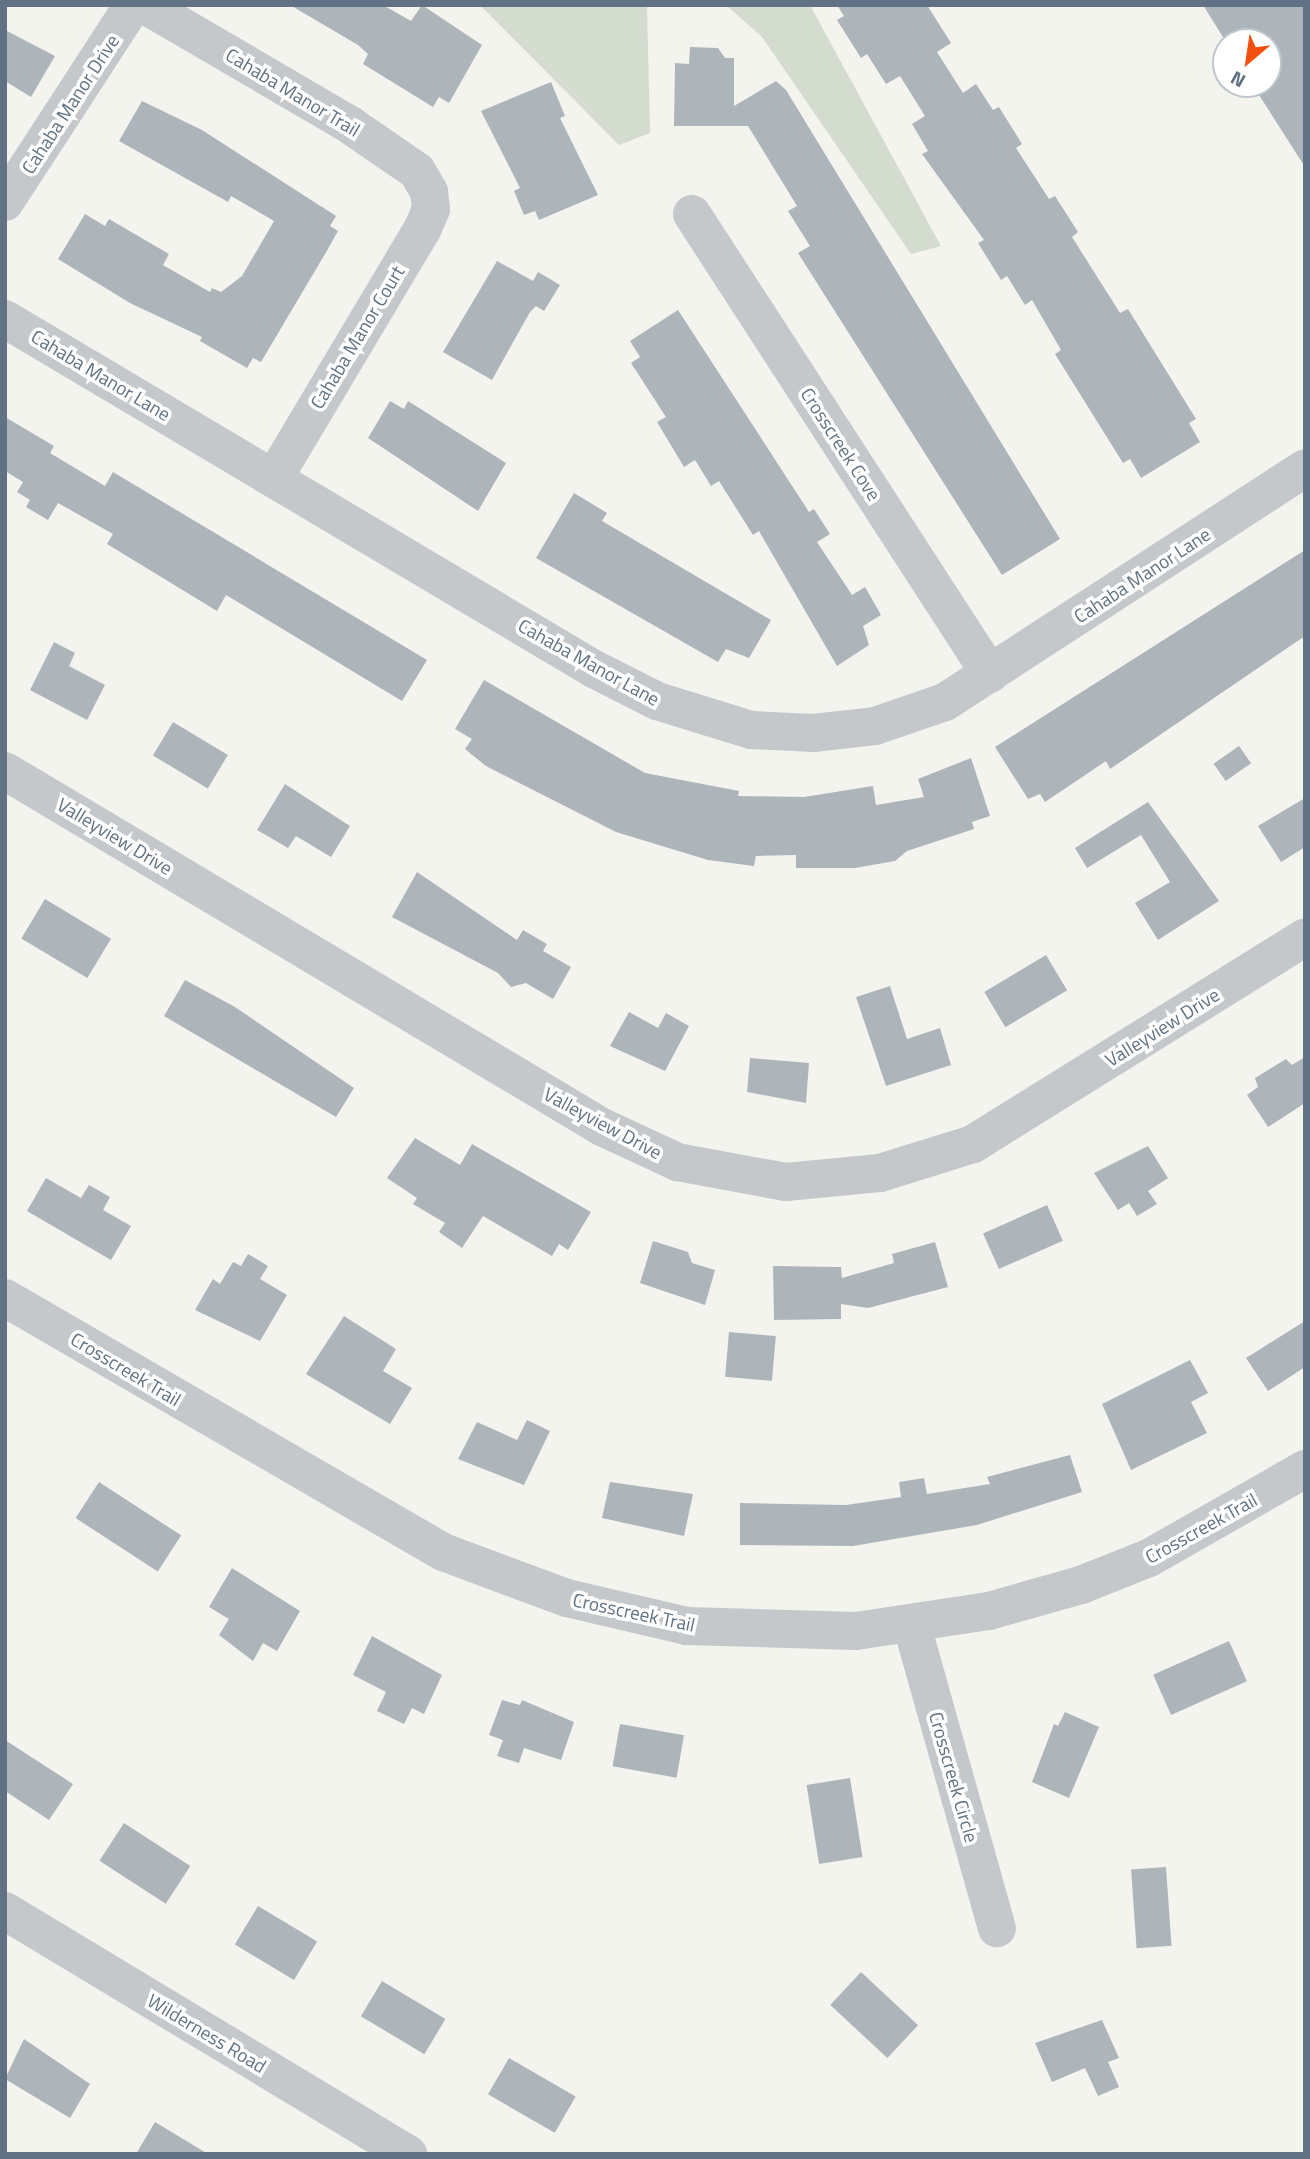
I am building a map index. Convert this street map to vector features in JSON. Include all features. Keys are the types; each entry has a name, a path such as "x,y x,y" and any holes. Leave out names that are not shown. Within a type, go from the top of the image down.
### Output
{"street":[{"name":"Cahaba Manor Drive","path":"5,202 133,5"},
{"name":"Cahaba Manor Trail","path":"145,5 350,125 417,171 429,192"},
{"name":"Cahaba Manor Court","path":"274,478 423,228 431,209 429,192"},
{"name":"Crosscreek Cove","path":"692,214 990,674"},
{"name":"Cahaba Manor Lane","path":"5,319 592,668 700,717 751,730 813,733 876,726 945,702 1305,468"},
{"name":"Valleyview Drive","path":"5,771 602,1127 677,1162 760,1179 835,1181 934,1159 973,1144 1305,937"},
{"name":"Crosscreek Trail","path":"5,1298 388,1524 443,1552 567,1598 686,1626 795,1632 912,1626 1081,1586 1207,1529 1305,1469"},
{"name":"Crosscreek Circle","path":"912,1626 997,1928"},
{"name":"Wilderness Road","path":"5,1912 408,2154"}],"shaded area":[{"path":"480,5 647,5 650,133 619,145"},
{"path":"726,5 810,5 941,246 911,254 762,37"}],"building":[{"path":"290,5 383,5 411,21 422,5 482,45 449,103 439,97 433,107 363,64 368,54 358,45"},
{"path":"837,5 927,5 951,43 937,52 963,93 976,84 993,110 999,107 1022,144 1016,148 1049,199 1055,196 1078,232 1072,237 1120,313 1128,309 1196,419 1189,423 1200,442 1141,478 1130,459 1123,463 1055,354 1061,350 1032,300 1025,305 1007,276 1001,280 978,243 984,240 922,154 928,151 912,124 925,116 900,76 886,84 867,54 861,58 837,20 844,16"},
{"path":"1203,5 1305,5 1305,167 1261,98 1282,98 1282,28 1217,28"},
{"path":"5,30 55,56 31,97 5,81"},
{"path":"690,47 718,48 725,58 734,58 734,106 776,81 786,90 1060,539 1002,575 798,253 810,246 788,211 797,206 748,126 674,126 675,63 689,64"},
{"path":"551,82 565,116 560,118 598,195 539,220 535,211 524,215 514,191 520,188 481,111"},
{"path":"142,101 202,130 336,216 330,226 338,231 325,254 261,362 253,358 247,368 200,341 202,337 130,303 58,259 85,214 105,226 109,219 169,254 163,265 210,292 212,288 221,292 242,276 274,221 231,196 228,202 119,141"},
{"path":"497,261 533,281 538,272 560,285 544,311 536,306 530,312 492,380 443,352"},
{"path":"678,310 809,512 814,509 830,534 817,542 852,595 865,587 881,615 863,626 869,645 837,666 759,531 753,535 719,481 711,486 695,460 684,467 657,422 666,417 631,363 640,357 630,341"},
{"path":"390,401 404,409 408,401 506,463 478,511 368,438"},
{"path":"5,417 54,446 50,453 105,486 113,472 427,660 402,701 226,595 217,611 107,544 113,534 58,503 48,520 26,507 30,500 17,492 23,482 5,471"},
{"path":"574,493 607,513 602,521 771,620 749,658 726,649 718,662 536,558"},
{"path":"1305,550 1305,636 1110,769 1106,761 1045,802 1040,794 1028,799 995,747"},
{"path":"54,642 75,653 69,666 105,685 87,720 30,690"},
{"path":"484,680 645,773 739,791 738,796 804,797 873,786 876,805 924,797 918,779 971,758 990,816 972,822 974,829 907,851 895,861 855,868 796,868 796,855 756,856 754,866 708,860 616,832 486,766 465,749 472,739 455,729"},
{"path":"173,722 228,755 208,788 153,755"},
{"path":"1239,746 1251,763 1226,781 1214,764"},
{"path":"285,784 350,826 331,857 296,836 288,848 257,830"},
{"path":"1305,798 1305,847 1281,862 1258,826"},
{"path":"1148,802 1219,901 1158,940 1135,903 1170,882 1141,835 1087,868 1075,848"},
{"path":"417,872 517,940 523,930 547,944 543,951 571,967 553,999 526,983 511,987 498,973 392,917"},
{"path":"45,899 111,939 87,978 21,938"},
{"path":"1046,955 1067,990 1005,1027 984,992"},
{"path":"185,980 235,1007 354,1088 336,1117 164,1016"},
{"path":"890,986 907,1039 940,1028 951,1065 886,1086 856,997"},
{"path":"629,1012 658,1028 666,1013 689,1026 665,1071 610,1046"},
{"path":"1305,1057 1305,1103 1268,1127 1247,1095 1258,1087 1255,1078 1286,1059 1292,1065"},
{"path":"750,1058 809,1063 806,1103 747,1092"},
{"path":"415,1138 460,1165 472,1144 591,1212 568,1250 559,1244 552,1256 483,1216 462,1248 439,1232 445,1223 413,1204 417,1198 387,1178"},
{"path":"1148,1146 1168,1178 1148,1191 1157,1204 1137,1216 1129,1203 1118,1210 1094,1173"},
{"path":"46,1178 81,1198 89,1185 110,1197 103,1210 131,1226 111,1260 27,1211"},
{"path":"1047,1205 1063,1241 999,1269 983,1233"},
{"path":"653,1241 688,1252 692,1263 715,1270 705,1305 640,1283"},
{"path":"935,1242 948,1287 868,1308 841,1304 841,1319 774,1320 773,1266 841,1267 842,1278 894,1263 892,1254"},
{"path":"248,1254 268,1266 260,1279 287,1295 260,1341 195,1310 213,1279 220,1284 233,1262 241,1266"},
{"path":"344,1316 396,1349 383,1371 412,1388 390,1424 306,1374"},
{"path":"1305,1321 1305,1367 1268,1391 1246,1358"},
{"path":"729,1332 776,1336 772,1381 725,1377"},
{"path":"1190,1360 1208,1393 1191,1402 1207,1433 1131,1470 1102,1404"},
{"path":"527,1420 550,1431 524,1485 458,1459 477,1422 517,1440"},
{"path":"1070,1455 1082,1492 977,1525 853,1546 740,1545 740,1503 846,1505 901,1497 899,1482 924,1478 927,1494 990,1484 987,1477"},
{"path":"99,1482 181,1535 158,1571 76,1518"},
{"path":"610,1482 693,1494 684,1536 602,1518"},
{"path":"232,1568 300,1611 277,1651 263,1643 253,1661 219,1635 229,1619 209,1607"},
{"path":"372,1636 442,1675 424,1714 412,1708 404,1724 377,1711 386,1692 353,1675"},
{"path":"1229,1641 1247,1681 1171,1715 1153,1675"},
{"path":"502,1700 520,1705 522,1700 574,1722 561,1760 524,1748 519,1763 497,1756 503,1740 489,1735"},
{"path":"1065,1712 1099,1727 1069,1798 1032,1782 1054,1724 1058,1726"},
{"path":"620,1724 684,1735 677,1778 613,1766"},
{"path":"5,1740 73,1784 49,1820 5,1791"},
{"path":"850,1778 863,1857 819,1864 807,1785"},
{"path":"124,1823 190,1866 166,1904 99,1861"},
{"path":"1166,1867 1172,1946 1137,1948 1131,1869"},
{"path":"258,1906 317,1942 294,1980 235,1945"},
{"path":"861,1972 918,2025 887,2058 830,2005"},
{"path":"382,1981 445,2019 424,2054 361,2016"},
{"path":"1102,2020 1119,2058 1108,2062 1119,2087 1098,2096 1085,2068 1052,2082 1035,2043"},
{"path":"24,2039 90,2084 70,2118 5,2079"},
{"path":"509,2058 576,2096 555,2133 488,2094"},
{"path":"155,2122 208,2154 136,2154"}]}
